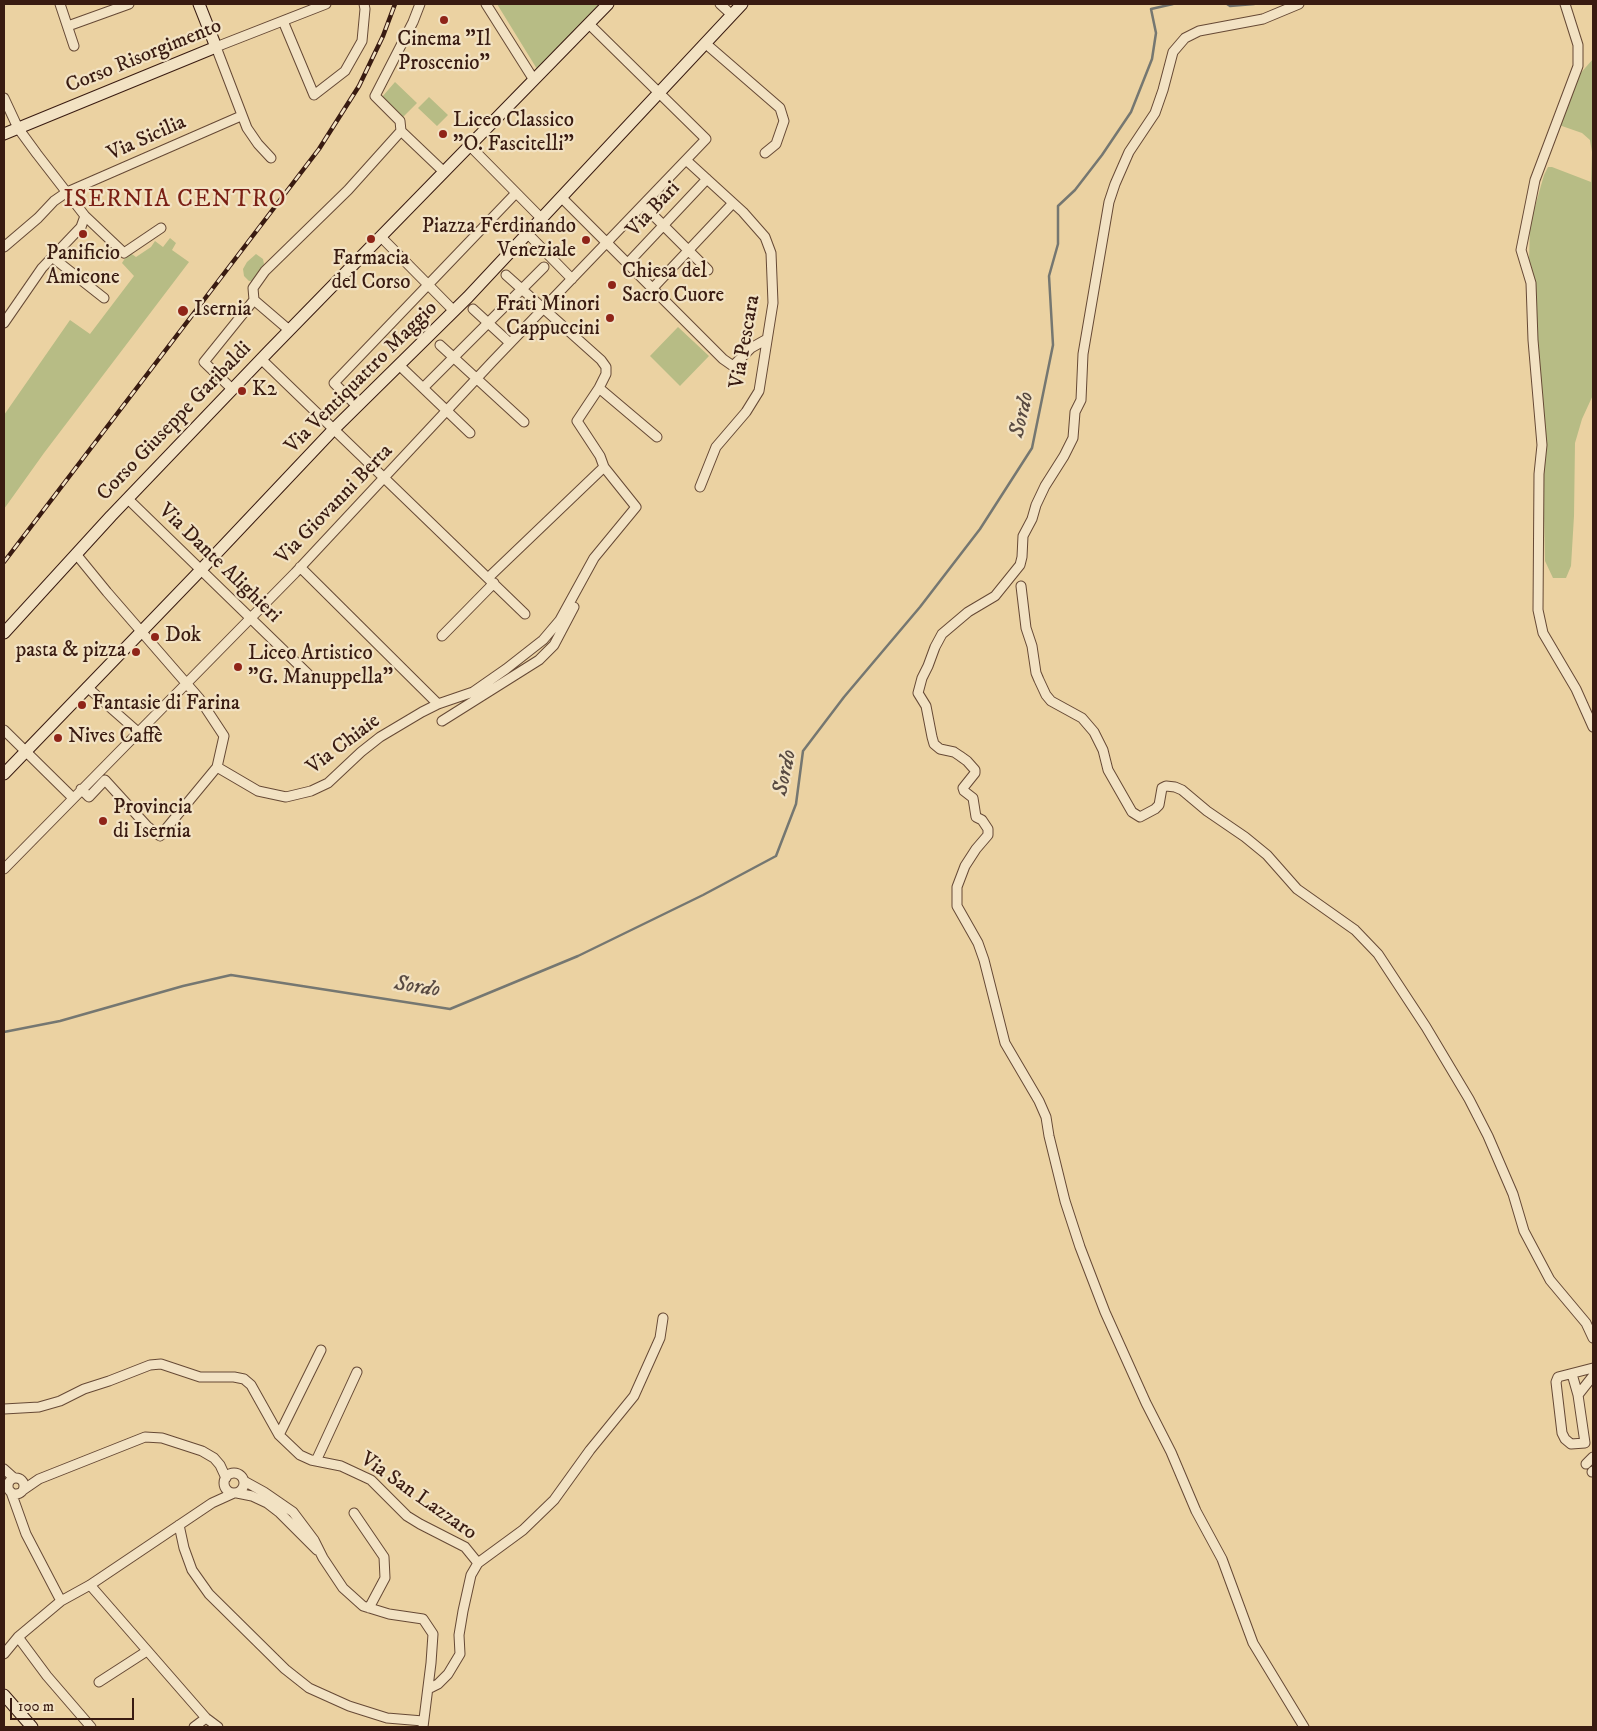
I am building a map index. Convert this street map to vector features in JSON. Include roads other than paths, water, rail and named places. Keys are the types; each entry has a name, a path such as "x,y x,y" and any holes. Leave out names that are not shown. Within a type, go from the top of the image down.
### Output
{"main road":[{"path":"199,4 216,47"},
{"name":"Corso Giuseppe Garibaldi","path":"4,633 76,554 261,359 608,4"},
{"name":"Via Ventiquattro Maggio","path":"4,774 333,430 454,311 742,4"},
{"name":"Corso Risorgimento","path":"4,134 216,47"},
{"path":"4,1695 32,1727"}],"street":[{"path":"60,4 74,46"},
{"path":"68,26 129,4"},
{"name":"Corso Risorgimento","path":"216,47 283,21 304,8 326,4"},
{"path":"283,21 314,95 345,71 350,63 362,41 364,4"},
{"path":"420,4 413,22 375,96 400,121 401,131 443,171"},
{"path":"486,4 534,80"},
{"path":"720,4 732,15"},
{"path":"1299,4 1263,19 1199,31 1185,38 1173,52 1155,113 1129,152 1109,202 1083,354 1081,400 1075,412 1073,438 1045,486 1023,536 1020,565 995,596 968,612 942,634 922,678 918,693 926,706 934,744 940,749 954,752 967,761 975,770 963,788 973,798 976,817 982,820 988,829 988,835 965,866 957,886 957,906 978,943 984,960 1005,1043 1039,1101 1046,1117 1065,1201 1080,1247 1105,1312 1146,1403 1171,1452 1196,1511 1222,1559 1253,1643 1304,1727"},
{"path":"1566,4 1578,45 1578,66 1535,180 1521,250 1531,283 1533,340 1542,445 1538,610 1544,633 1576,689 1593,727"},
{"path":"589,24 658,93"},
{"path":"705,43 780,108 784,121 776,144 765,153"},
{"path":"216,47 242,116 258,144 271,158"},
{"name":"Via Giovanni Berta","path":"4,869 72,797 300,567 510,343 706,139 658,93"},
{"path":"4,98 18,128 85,216 124,253 161,228"},
{"name":"Via Sicilia","path":"4,246 38,218 54,201 67,192 242,116"},
{"path":"232,390 204,362 254,300 253,288 265,271 348,190 401,131"},
{"path":"469,145 541,218"},
{"name":"Via Pescara","path":"686,160 733,203 765,238 771,253 774,303 759,391 746,412 716,447 700,487"},
{"name":"Via Bari","path":"627,264 707,179"},
{"path":"357,406 334,383 516,193"},
{"path":"561,197 723,359 733,366 751,348 767,339"},
{"path":"652,289 733,203"},
{"path":"643,205 708,270"},
{"path":"4,323 42,268 81,227 85,216"},
{"path":"527,234 572,278"},
{"path":"381,237 454,311"},
{"path":"52,257 104,298"},
{"path":"423,388 544,267"},
{"path":"442,720 539,660 554,645 574,608 573,599 594,558 636,507 604,467 600,456 577,421 599,388 606,374 606,367 602,360 506,275"},
{"path":"254,300 289,330"},
{"path":"473,309 510,343"},
{"path":"440,345 524,422"},
{"path":"261,359 525,614"},
{"path":"399,365 470,433"},
{"path":"599,388 657,437"},
{"path":"442,636 491,580 604,467"},
{"name":"Via Dante Alighieri","path":"128,499 308,674"},
{"path":"76,554 199,698 224,736 217,767 160,836 147,826 105,780 88,797 81,789"},
{"path":"300,567 438,704"},
{"path":"1021,586 1026,628 1032,646 1036,673 1046,695 1051,700 1082,718 1094,732 1103,750 1108,770 1132,812 1140,817 1155,810 1159,805 1162,788 1166,786 1182,790 1267,855 1297,889 1355,930 1378,954 1426,1027 1477,1114 1513,1194 1524,1231 1536,1256 1550,1280 1586,1323 1593,1338"},
{"name":"Via Chiaie","path":"217,767 258,791 286,797 311,791 328,783 380,737 438,704 473,692 527,653 543,640 573,599"},
{"path":"87,687 138,732"},
{"path":"4,730 72,797"},
{"path":"478,1563 523,1530 554,1500 634,1396 660,1338 664,1318"},
{"path":"279,1435 321,1350"},
{"name":"Via San Lazzaro","path":"4,1409 39,1406 60,1401 84,1389 150,1365 161,1364 200,1377 234,1377 244,1380 251,1385 279,1435 300,1455 316,1461 341,1466 371,1480 407,1516 465,1547 478,1563 471,1575 463,1611 460,1654 448,1674 438,1684 428,1689"},
{"path":"1572,1374 1578,1395 1585,1443 1571,1444 1562,1433 1556,1382 1558,1377 1593,1368"},
{"path":"316,1461 357,1372"},
{"path":"1578,1395 1593,1376"},
{"path":"15,1487 145,1437 162,1438 202,1451 214,1458 220,1465 228,1491 252,1496 267,1503 320,1552"},
{"path":"4,1469 15,1487 18,1513 26,1534 61,1601"},
{"path":"179,1525 184,1548 192,1570 209,1594 285,1669 310,1688 348,1706 387,1718 423,1724 433,1634 423,1619 389,1614 363,1606 343,1588 314,1540 293,1512 244,1481 240,1475 234,1473 225,1481 212,1503"},
{"path":"4,1476 15,1487"},
{"path":"4,1654 18,1636 61,1601 90,1585 212,1503 242,1490 244,1481"},
{"path":"354,1513 384,1557 385,1578 369,1608"},
{"path":"90,1585 206,1718 218,1727"},
{"path":"18,1636 47,1676 91,1727"},
{"path":"99,1682 147,1651"},
{"path":"194,1727 206,1718"}],"waterway":[{"name":"Sordo","path":"4,1032 60,1021 183,986 231,975 450,1009 578,956 703,895 776,856 796,804 803,751 844,697 920,607 980,529 1032,448 1053,345 1049,276 1058,244 1058,206 1075,190 1102,155 1131,112 1152,59 1156,33 1151,9 1173,4"},
{"name":"Sordo","path":"1227,4 1230,6 1254,4"}],"railway":[{"path":"4,562 319,149 359,86 383,36 395,4"}],"place":[{"name":"Cinema \"Il Proscenio\"","path":"444,20"},
{"name":"Liceo Classico \"O. Fascitelli\"","path":"443,134"},
{"name":"Panificio Amicone","path":"83,234"},
{"name":"Farmacia del Corso","path":"371,239"},
{"name":"Piazza Ferdinando Veneziale","path":"586,240"},
{"name":"Chiesa del Sacro Cuore","path":"612,285"},
{"name":"Isernia","path":"183,311"},
{"name":"Frati Minori Cappuccini","path":"610,318"},
{"name":"K2","path":"242,391"},
{"name":"Dok","path":"155,637"},
{"name":"pasta & pizza","path":"136,652"},
{"name":"Liceo Artistico \"G. Manuppella\"","path":"238,667"},
{"name":"Fantasie di Farina","path":"82,705"},
{"name":"Nives Caffè","path":"58,738"},
{"name":"Provincia di Isernia","path":"103,821"}],"district":[{"name":"ISERNIA CENTRO","path":"175,201"}]}
